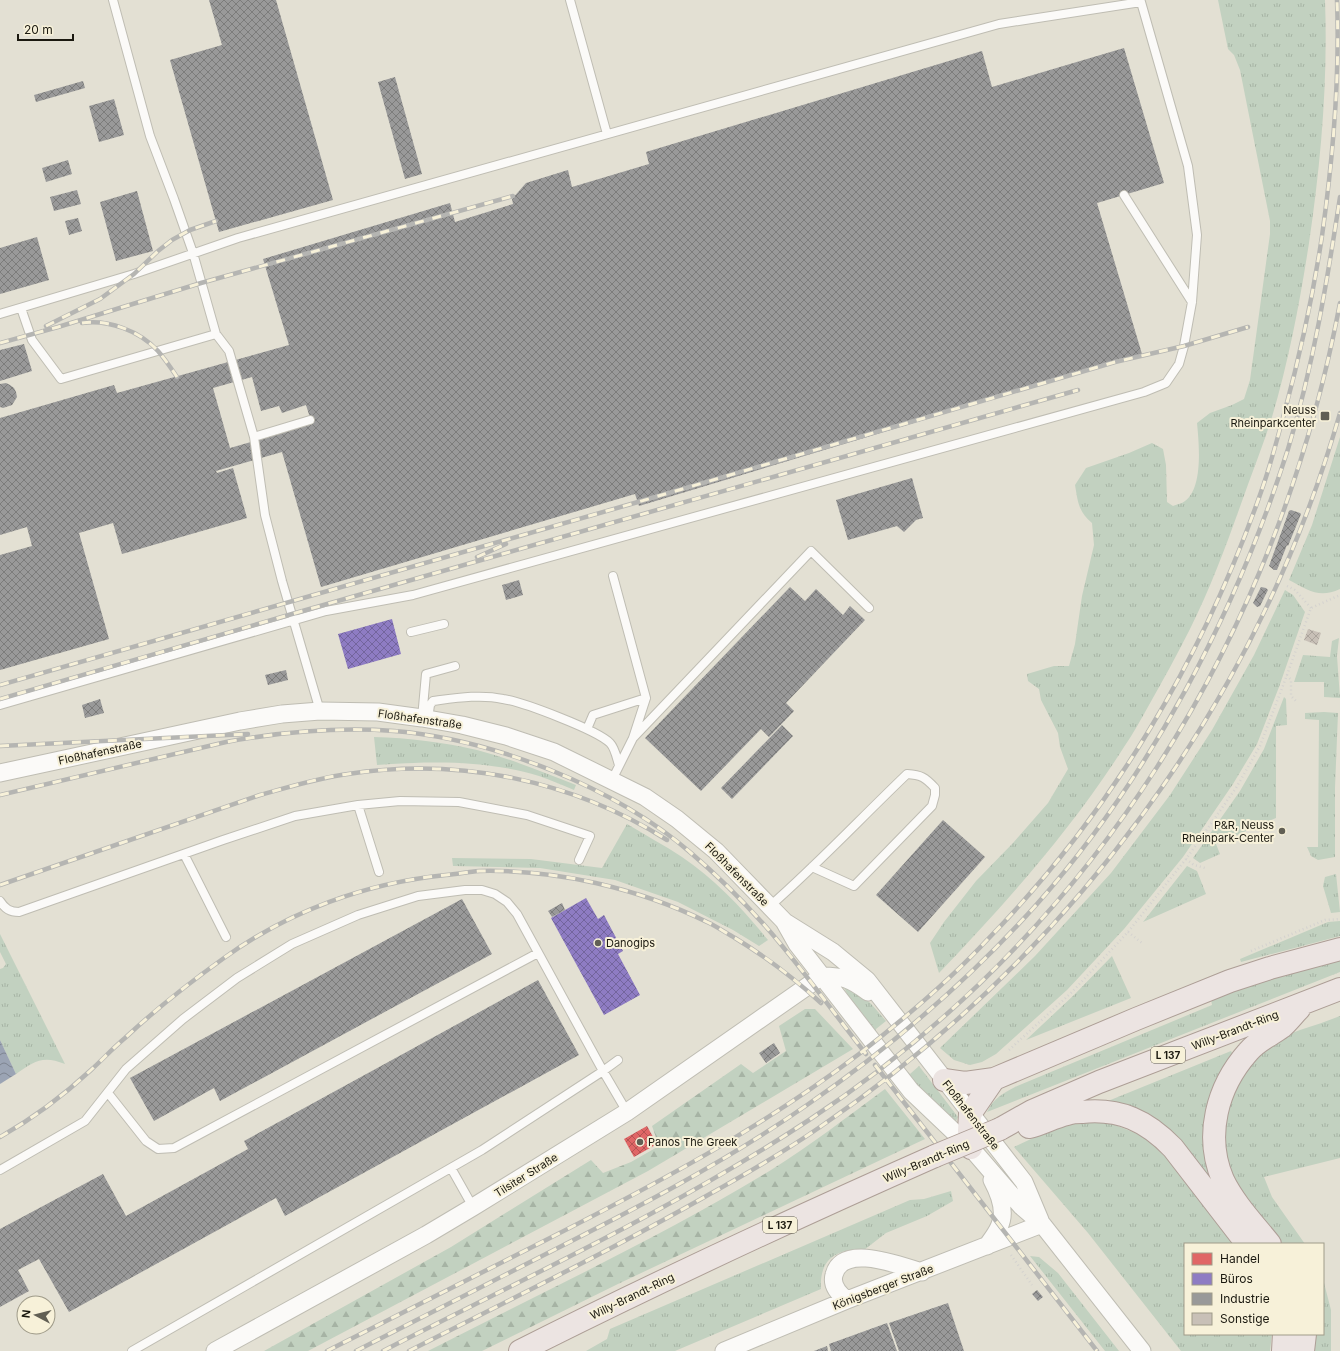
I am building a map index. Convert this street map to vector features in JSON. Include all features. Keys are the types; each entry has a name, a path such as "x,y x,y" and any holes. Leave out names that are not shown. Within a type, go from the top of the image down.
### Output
{"main road":[{"path":"944,1080 964,1083 994,1079 1230,981 1270,968 1340,949"},
{"name":"Willy-Brandt-Ring","path":"520,1351 627,1297 732,1247 935,1156 1000,1130 1032,1111 1099,1082 1340,989"},
{"path":"1269,1243 1234,1198 1224,1180 1218,1164 1214,1125 1223,1088 1235,1068 1248,1051 1264,1037 1282,1027 1305,1002"},
{"path":"977,1156 969,1131 970,1114 994,1079"},
{"path":"1000,1130 1030,1127 1068,1113 1092,1111 1113,1112 1130,1117 1147,1125 1173,1148 1246,1243"},
{"path":"1283,1351 1284,1335"},
{"path":"1303,1351 1305,1335"}],"street":[{"name":"Floßhafenstraße","path":"0,773 240,722 282,714 320,711 378,712 425,718 462,725 512,738 616,773 644,797 677,819 716,850 784,921 797,944 911,1091 977,1156 1021,1206 1042,1224 1142,1351"},
{"name":"Floßhafenstraße","path":"784,921 833,952 867,980 1024,1182 1042,1224"},
{"name":"Floßhafenstraße","path":"822,976 840,976 857,983 891,1011"},
{"name":"Tilsiter Straße","path":"215,1351 420,1238 627,1112 822,976"},
{"name":"Floßhafenstraße","path":"977,1156 998,1190 1003,1210 1000,1226 994,1243"},
{"name":"Königsberger Straße","path":"724,1351 847,1300 1042,1224"},
{"path":"847,1300 838,1294 834,1285 834,1275 838,1266 846,1260 856,1257 868,1258 922,1272"}],"lane":[{"path":"113,0 150,136 193,253 216,334 229,351 254,437 265,515 320,711"},
{"path":"570,0 607,134"},
{"path":"0,314 134,274 238,238 999,24 1141,2 1188,166 1197,235 1192,302 1179,364 1166,382 1144,392 413,595 326,610 0,705"},
{"path":"1124,195 1192,302"},
{"path":"21,308 32,340 61,379 216,334"},
{"path":"254,437 310,420"},
{"path":"633,738 811,551 869,608"},
{"path":"613,576 646,698 633,738 616,773"},
{"path":"411,632 444,624"},
{"path":"425,718 426,674 455,666"},
{"path":"425,718 430,705 434,700 481,697 504,699 536,709 600,735 611,744 616,773"},
{"path":"587,729 593,715 646,698"},
{"path":"770,906 907,774 920,775 929,781 935,788 932,806 854,886 812,867"},
{"path":"0,901 4,908 11,912 20,912 295,816 358,805 400,801 459,802 527,815 590,836 579,860"},
{"path":"358,805 379,872"},
{"path":"184,854 226,937"},
{"path":"0,1170 85,1121 126,1069 183,1019 237,978 292,944 358,915 418,896 465,890 482,890 495,894 507,902 517,914 627,1112"},
{"path":"108,1093 146,1141 158,1150 174,1148 538,953"},
{"path":"132,1351 482,1150 618,1060"},
{"path":"451,1168 473,1207"}],"path":[{"path":"1287,586 1296,590 1311,608"},
{"path":"1007,1051 1071,993 1128,932 1186,859 1236,788 1260,746 1311,608 1340,595"},
{"path":"1287,674 1291,680 1291,696 1296,700"},
{"path":"1186,859 1194,865 1205,868"},
{"path":"1128,932 1142,943"},
{"path":"994,1243 1032,1285"}],"green space":[{"path":"1218,0 1325,0 1326,30 1323,122 1313,213 1306,265 1294,330 1272,417 1230,536 1204,598 1190,629 1134,732 1083,807 1060,836 989,920 939,973 930,943 944,922 976,881 1013,843 1048,803 1068,769 1060,747 1058,733 1041,700 1039,689 1028,681 1027,674 1054,666 1069,666 1075,644 1082,596 1094,545 1092,523 1087,519 1081,510 1075,485 1086,468 1129,453 1152,443 1163,449 1166,465 1167,502 1173,506 1182,503 1189,497 1194,489 1197,478 1199,443 1197,423 1210,413 1244,399 1250,380 1270,234 1270,221 1240,70 1234,55 1228,49"},
{"path":"1340,437 1340,589 1333,592 1320,593 1308,590 1289,580 1312,525"},
{"path":"1285,590 1293,595 1305,612 1279,687 1257,744 1233,784 1183,857 1124,929 1067,990 996,1054 982,1062 970,1065 954,1060 940,1048 1035,956 1111,873 1170,795 1212,730 1254,655"},
{"path":"1339,638 1337,656 1340,698 1324,697 1324,682 1294,682 1303,655 1330,657 1332,641"},
{"path":"1284,697 1286,699 1287,725 1276,726 1276,818 1216,844 1220,854 1200,863 1193,858 1240,791 1264,749"},
{"path":"1305,713 1338,713 1335,788 1335,857 1318,860 1311,856 1307,847 1318,847 1319,720 1305,719"},
{"path":"374,737 426,741 477,750 515,762 576,785 574,790 539,776 479,764 417,763 377,765"},
{"path":"627,824 675,853 706,875 739,906 768,940 759,946 733,930 678,902 615,880 540,868 453,866 452,858 531,859 602,868"},
{"path":"1187,866 1197,871 1206,894 1143,922"},
{"path":"1336,874 1340,912 1331,913 1323,886 1325,877"},
{"path":"1340,921 1340,936 1241,962 1240,959 1328,922"},
{"path":"0,934 65,1064 51,1060 39,1061 16,1074 0,1040 0,969 6,964 0,952"},
{"path":"1112,956 1131,998 1026,1040 1074,995"},
{"path":"1340,960 1340,972 987,1112 998,1097 1015,1087 1212,1005 1211,999 1266,979"},
{"path":"844,987 857,992 862,996 886,1021 876,1029 876,1032 848,996"},
{"path":"805,1009 815,1009 853,1049 648,1171 308,1351 264,1351 451,1247 591,1160 603,1173 631,1162 659,1146 652,1126 741,1064 753,1073 786,1051 779,1026"},
{"path":"1340,1016 1340,1158 1264,1177 1272,1197 1304,1243 1282,1243 1246,1199 1234,1179 1225,1151 1224,1132 1226,1113 1240,1078 1251,1062 1264,1049 1285,1035"},
{"path":"1231,1051 1234,1056 1218,1084 1229,1201 1177,1145 1108,1105 1108,1101"},
{"path":"919,1066 958,1117 956,1121 905,1074 908,1072 910,1074"},
{"path":"885,1089 925,1139 620,1283 482,1351 428,1351 601,1264 729,1195 800,1151"},
{"path":"1073,1123 1110,1123 1143,1136 1169,1160 1233,1243 1184,1243 1184,1335 1272,1335 1270,1351 1181,1351 1088,1233 1014,1147 1048,1131"},
{"path":"951,1191 953,1201 927,1216 886,1233 864,1250 845,1251 831,1258 826,1263 823,1270 821,1289 675,1351 586,1351 607,1339 610,1329 910,1200 924,1199"},
{"path":"1030,1256 1039,1257 1058,1273 1119,1351 1105,1351"},
{"path":"1324,1283 1331,1310 1331,1351 1314,1351 1316,1335 1324,1335"}],"water":[{"path":"0,1040 16,1074 0,1084"}],"building: Handel":[{"name":"Panos The Greek","path":"647,1126 657,1144 634,1157 624,1139"}],"building: Büros":[{"path":"392,619 401,654 348,669 338,634"},
{"path":"586,898 598,919 604,915 623,951 618,954 640,995 604,1015 551,918"}],"building: Industrie":[{"path":"209,0 276,0 333,200 219,232 170,60 222,45"},
{"path":"1124,48 1164,183 1097,203 1142,354 639,506 635,494 321,587 282,452 216,471 217,473 233,468 247,518 122,554 113,523 79,533 109,639 0,670 0,555 32,546 27,527 0,535 0,418 114,385 117,393 289,345 263,259 450,203 455,222 513,204 512,199 526,183 568,170 572,187 649,164 646,152 982,51 992,87","holes":["252,377 261,411 279,406 282,413 306,405 312,424 230,448 213,388"]},
{"path":"395,77 422,174 405,179 378,82"},
{"path":"83,81 85,88 36,102 34,95"},
{"path":"114,99 124,135 99,142 89,106"},
{"path":"68,160 72,174 46,182 42,168"},
{"path":"77,190 81,204 54,211 50,197"},
{"path":"137,191 153,251 116,261 100,202"},
{"path":"78,218 82,231 69,235 65,221"},
{"path":"37,237 49,280 0,294 0,248"},
{"path":"24,344 32,371 0,381 0,350"},
{"path":"6,383 14,388 17,397 12,405 3,408 0,407 0,384"},
{"path":"912,478 923,518 916,520 904,532 897,526 848,540 836,500"},
{"path":"1291,510 1301,514 1277,570 1274,570 1269,566 1289,511"},
{"path":"519,580 523,595 506,600 502,585"},
{"path":"790,587 805,601 816,589 843,615 850,606 865,620 786,703 794,711 769,737 761,729 701,791 645,738"},
{"path":"1261,587 1268,590 1260,606 1257,607 1253,603"},
{"path":"286,670 288,680 268,685 265,675"},
{"path":"100,699 104,713 85,718 82,705"},
{"path":"782,725 793,736 732,799 721,788"},
{"path":"943,820 985,857 918,932 876,895"},
{"path":"462,899 492,954 220,1101 214,1088 154,1121 130,1078"},
{"path":"562,903 565,910 552,917 548,911"},
{"path":"538,980 579,1055 285,1216 276,1198 69,1312 39,1259 18,1270 29,1291 22,1295 16,1295 16,1298 0,1307 0,1229 103,1174 126,1216 248,1149 244,1141"},
{"path":"774,1043 780,1053 766,1063 759,1053"},
{"path":"1037,1290 1043,1297 1038,1301 1032,1294"},
{"path":"948,1303 964,1351 899,1351 889,1323"},
{"path":"887,1323 897,1351 831,1351 829,1344"},
{"path":"827,1346 828,1351 814,1351"}],"building: Sonstige":[{"path":"1308,629 1321,633 1317,645 1304,640"}],"railway":[{"path":"327,1351 667,1176 746,1131 822,1081 893,1027 958,970 1033,890 1074,839 1113,786 1149,730 1182,673 1238,554 1267,473 1301,348 1315,281 1322,236 1335,118 1338,30 1337,0"},
{"path":"0,343 58,327 201,283 513,196"},
{"path":"356,1351 576,1239 678,1185 776,1126 838,1083 899,1036 956,986 1037,904 1078,854 1117,802 1153,747 1186,690 1216,631 1243,571 1267,510 1297,418 1312,356 1330,261 1340,197"},
{"path":"46,326 100,299 134,274 172,240 190,230 216,221"},
{"path":"383,1351 653,1213 706,1183 809,1120 911,1045 1003,960 1086,867 1158,766 1219,658 1271,545 1311,426 1340,303"},
{"path":"82,323 102,323 133,332 151,344 158,351 177,377"},
{"path":"0,685 638,502 1115,362 1184,346 1248,327"},
{"path":"0,699 292,614 1078,390"},
{"path":"409,1351 634,1236 779,1154 820,1127 910,1059 995,984 1072,903 1142,815 1205,722 1259,623 1304,520 1340,413"},
{"path":"477,557 506,544"},
{"path":"0,795 226,742 289,733 331,730 394,731 432,736 471,744 551,770 590,788 626,807 660,829 691,853 730,889 767,928 805,974 866,1054"},
{"path":"0,746 248,734"},
{"path":"0,885 260,795 326,778 390,769 431,769 473,772 514,778 554,788 593,802 631,819 667,840"},
{"path":"0,1137 59,1097 185,987 249,941 275,926 329,902 358,892 416,879 479,871 508,871 566,877 625,890 653,899 707,922 769,960 821,1003"},
{"path":"875,1065 1097,1351"}],"place":[{"name":"Neuss Rheinparkcenter","path":"1325,416"},
{"name":"P&R, Neuss Rheinpark-Center","path":"1282,831"},
{"name":"Danogips","path":"598,943"},
{"name":"Panos The Greek","path":"640,1142"}]}
